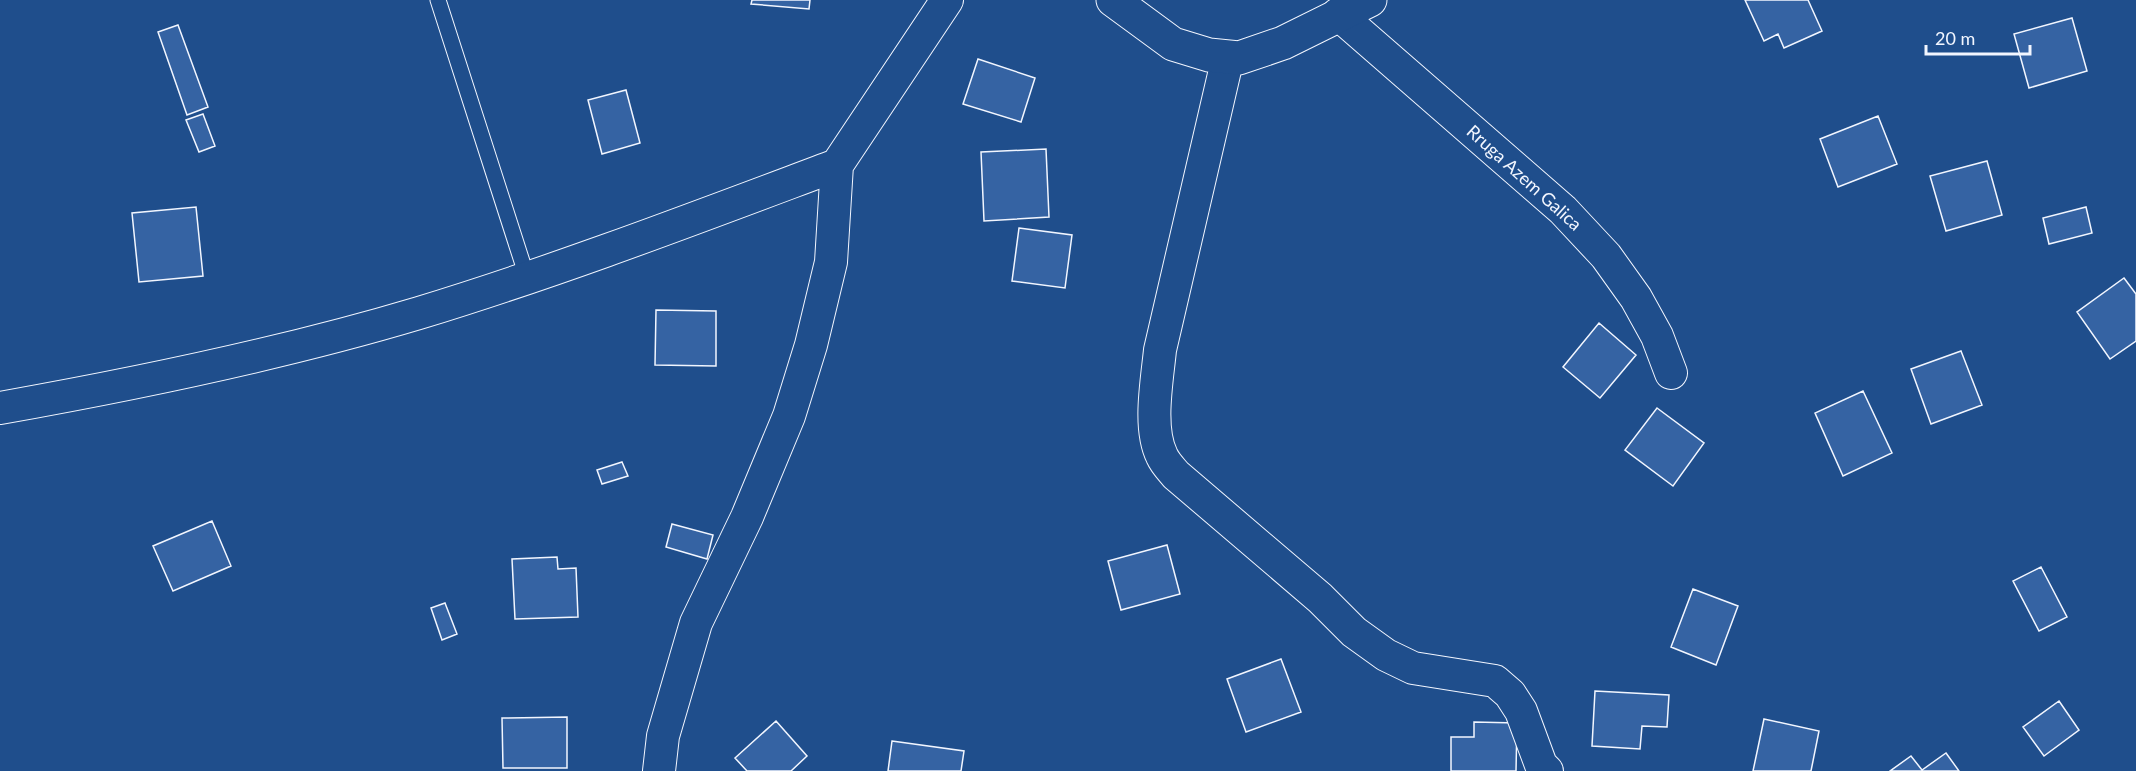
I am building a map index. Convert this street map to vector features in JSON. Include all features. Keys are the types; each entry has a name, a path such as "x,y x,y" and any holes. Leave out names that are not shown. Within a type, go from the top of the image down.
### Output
{"street":[{"path":"659,771 663,736 696,623 747,517 789,416 812,345 831,262 837,165 947,0"},
{"path":"1113,0 1173,44 1209,56 1239,58 1282,43 1370,0"},
{"name":"Rruga Azem Galica","path":"1338,14 1563,210 1599,248 1636,298 1657,336 1671,373"},
{"path":"1228,57 1160,350 1155,394 1155,431 1162,456 1176,475 1320,598 1354,632 1386,655 1413,668 1496,681 1510,694 1521,711 1537,756 1547,771"},
{"path":"0,408 271,354 419,313 609,250 837,165"}],"lane":[{"path":"438,0 527,277"}],"building":[{"path":"752,0 810,0 809,9 751,4"},
{"path":"1745,0 1808,0 1822,31 1784,48 1778,34 1764,41"},
{"path":"2072,18 2087,71 2029,88 2014,34"},
{"path":"178,25 208,107 187,115 158,32"},
{"path":"978,59 1035,78 1021,122 963,104"},
{"path":"626,90 640,143 602,154 588,100"},
{"path":"203,114 215,146 199,152 186,120"},
{"path":"1878,116 1897,164 1838,187 1820,139"},
{"path":"1046,149 1049,217 984,221 981,152"},
{"path":"1987,161 2002,215 1946,231 1930,176"},
{"path":"196,207 203,276 139,282 132,213"},
{"path":"2086,207 2092,233 2049,244 2043,218"},
{"path":"1019,228 1072,235 1065,288 1012,281"},
{"path":"2124,278 2136,294 2136,341 2110,359 2077,312"},
{"path":"656,310 716,311 716,366 655,365"},
{"path":"1599,323 1636,355 1600,398 1563,367"},
{"path":"1961,351 1982,405 1931,424 1911,369"},
{"path":"1863,391 1892,453 1843,476 1815,413"},
{"path":"1657,408 1704,443 1673,486 1625,450"},
{"path":"622,462 628,476 602,484 597,470"},
{"path":"212,521 231,566 173,591 153,546"},
{"path":"672,524 713,535 707,559 666,547"},
{"path":"1167,545 1180,594 1121,610 1108,561"},
{"path":"557,557 558,569 576,568 578,617 515,619 512,559"},
{"path":"2041,567 2067,617 2039,631 2013,581"},
{"path":"1693,589 1738,606 1716,665 1671,647"},
{"path":"445,603 457,634 442,640 431,608"},
{"path":"1281,659 1301,712 1246,732 1227,679"},
{"path":"1595,691 1669,695 1667,727 1642,726 1640,749 1592,746"},
{"path":"2059,701 2079,730 2044,756 2023,727"},
{"path":"567,717 567,768 503,768 502,718"},
{"path":"1764,719 1819,731 1811,771 1753,771"},
{"path":"776,721 807,756 791,771 747,771 735,758"},
{"path":"1474,722 1517,723 1516,771 1451,771 1451,737 1474,737"},
{"path":"892,741 964,751 961,771 888,771"},
{"path":"1946,753 1959,771 1890,771 1911,756 1922,770"}]}
